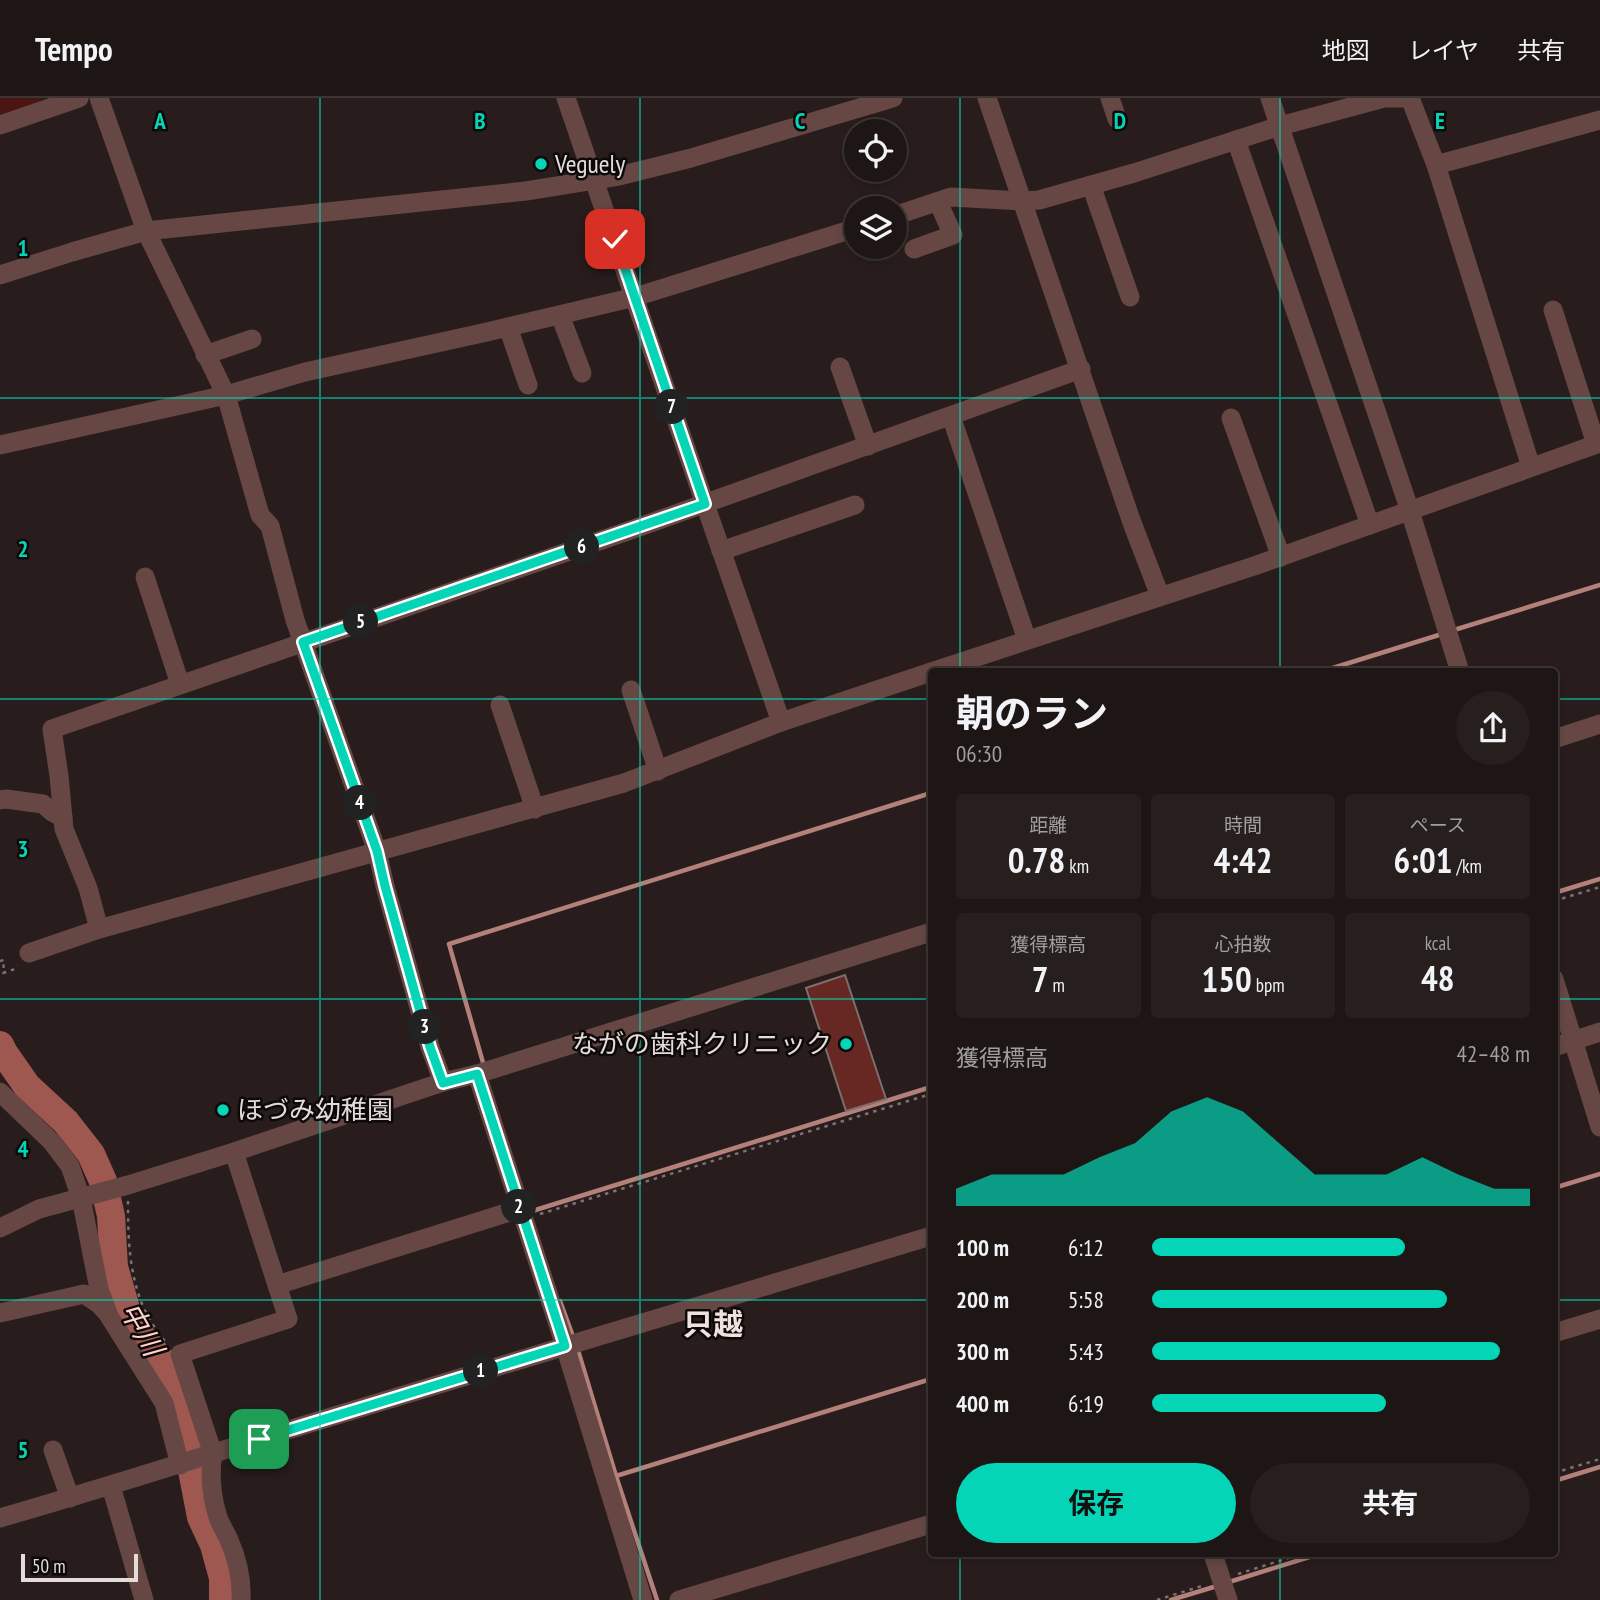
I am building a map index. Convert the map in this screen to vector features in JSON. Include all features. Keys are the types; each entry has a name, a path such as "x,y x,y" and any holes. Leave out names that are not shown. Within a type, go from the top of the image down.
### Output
{"street":[{"path":"0,125 79,98"},
{"path":"99,98 146,231 226,395 260,515 270,526 295,620 377,851 419,1007 443,1083"},
{"path":"566,98 781,723"},
{"path":"0,275 72,251 146,231 526,191 618,176 691,158 893,98"},
{"path":"987,98 1131,520 1160,596"},
{"path":"1110,98 1117,119"},
{"path":"1270,98 1410,511 1459,668"},
{"path":"907,212 951,197 1039,200 1280,126 1384,99 1410,98 1436,165 1531,467"},
{"path":"1436,165 1600,120"},
{"path":"1236,140 1370,525"},
{"path":"1091,185 1130,298"},
{"path":"914,249 953,235 938,202"},
{"path":"0,445 226,395 305,372 635,297 844,232"},
{"path":"945,668 1281,556 1598,444 1553,310"},
{"path":"560,315 582,373"},
{"path":"508,327 528,385"},
{"path":"205,355 251,339"},
{"path":"840,367 868,446"},
{"path":"99,929 88,888 64,829 52,729 705,504 1081,369"},
{"path":"951,416 1027,640"},
{"path":"1231,418 1281,556"},
{"path":"721,551 855,505"},
{"path":"145,577 180,684"},
{"path":"29,953 99,929 624,783 781,723 928,674"},
{"path":"631,690 659,771"},
{"path":"500,705 535,809"},
{"path":"1558,738 1600,724"},
{"path":"43,804 48,796 57,761"},
{"path":"0,800 43,804 63,818"},
{"path":"0,1228 38,1209 128,1185 443,1083 928,933"},
{"path":"1558,1008 1563,1044 1600,1127"},
{"path":"1563,1044 1600,1032"},
{"path":"477,1074 643,1600"},
{"path":"0,1092 52,1142 70,1166 81,1198 99,1289 109,1316"},
{"path":"234,1152 288,1319 180,1354 213,1454 212,1492 237,1568 242,1600"},
{"path":"277,1285 521,1214"},
{"path":"0,1518 928,1237"},
{"path":"0,1313 84,1294 99,1304 164,1404 180,1465"},
{"path":"1558,1332 1600,1319"},
{"path":"53,1450 70,1497"},
{"path":"111,1486 144,1600"},
{"path":"679,1600 928,1525"},
{"path":"1214,1557 1228,1600"}],"path":[{"path":"1558,900 1600,887"},
{"path":"0,961 4,960 3,973 15,969 29,953"},
{"path":"521,1214 928,1095"},
{"path":"128,1185 128,1244 133,1277 145,1312 168,1347 173,1343"},
{"path":"1558,1472 1600,1459"}],"shaded area":[{"path":"0,98 40,98 41,101 0,115"}],"building":[{"name":"ながの歯科クリニック","path":"845,975 886,1099 846,1111 806,988"}],"waterway":[{"path":"1454,630 1600,585"},
{"path":"1333,668 1442,634"},
{"path":"484,1066 449,944 928,794"},
{"path":"1558,892 1600,879"},
{"name":"中川","path":"0,1045 27,1086 66,1122 91,1154 103,1181 111,1216 114,1267 127,1312 137,1331 160,1359 177,1393 201,1517 214,1545 223,1578 223,1600"},
{"path":"529,1212 928,1088"},
{"path":"1558,1187 1600,1174"},
{"path":"560,1301 574,1339"},
{"path":"577,1347 657,1600"},
{"path":"616,1476 928,1380"},
{"path":"1558,1480 1600,1467"},
{"path":"1229,1582 1309,1557"},
{"path":"1171,1600 1217,1586"}],"place":[{"name":"Veguely","path":"541,164"},
{"name":"ながの歯科クリニック","path":"846,1044"},
{"name":"ほづみ幼稚園","path":"223,1110"}],"district":[{"name":"只越","path":"713,1325"}],"route":[{"path":"259,1439 565,1346 477,1074 443,1083 430,1047 377,851 303,642 705,504 615,239"}]}
